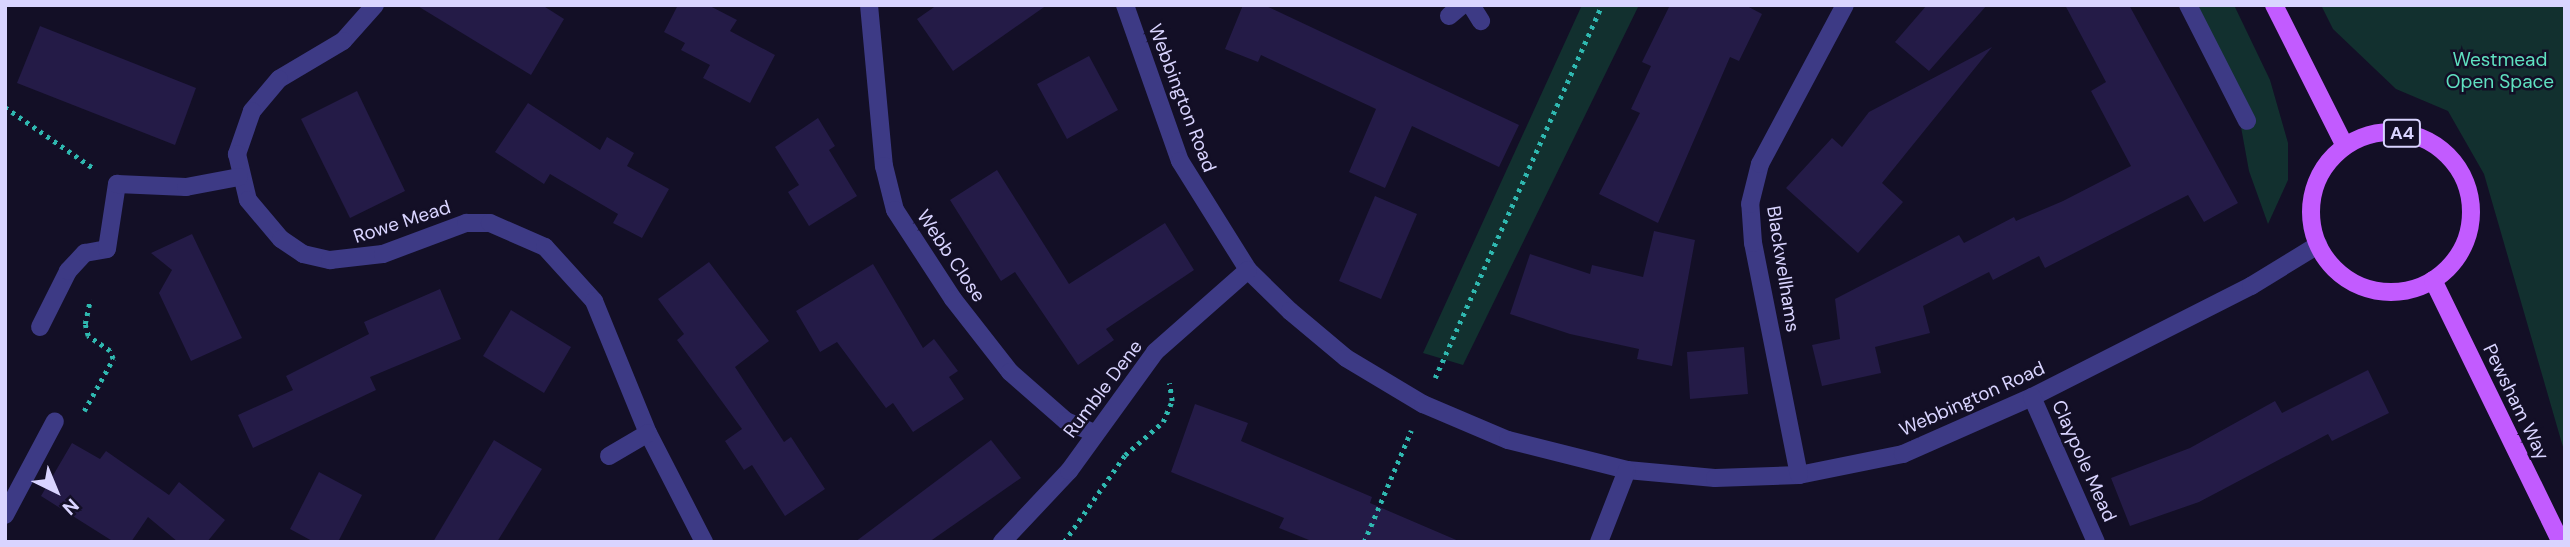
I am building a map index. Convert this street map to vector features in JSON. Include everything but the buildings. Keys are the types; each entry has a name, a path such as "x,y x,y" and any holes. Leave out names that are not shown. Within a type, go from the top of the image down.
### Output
{"main road":[{"path":"2274,5 2345,146"},
{"name":"A4","path":"2381,133 2419,136 2441,148 2459,167 2469,191 2472,217 2466,242 2453,264 2433,280 2408,291 2381,291 2355,283 2333,268 2318,245 2311,219 2314,191 2325,166 2345,146 2381,133"},
{"name":"Pewsham Way","path":"2433,280 2561,542"}],"street":[{"name":"Rowe Mead","path":"375,5 343,41 301,63 265,93 240,135 239,177 261,220 281,239 303,254 330,260 383,254 466,223 490,223 545,247 594,301 648,433 704,542"},
{"name":"Webb Close","path":"869,5 877,112 895,210 953,299 1010,372 1066,421 1094,433"},
{"name":"Webbington Road","path":"1125,5 1180,161 1248,270 1346,358 1423,404 1508,440 1627,470 1715,478 1799,475 1903,454 2032,397 2250,286 2318,245"},
{"path":"1471,5 1481,21"},
{"name":"Blackwellhams","path":"1799,475 1750,204 1760,164 1845,5"},
{"path":"2188,5 2247,121"},
{"path":"40,327 68,271 85,253 107,249 117,184 186,187 239,177"},
{"name":"Rumble Dene","path":"1002,542 1041,505 1155,352 1248,270"},
{"name":"Claypole Mead","path":"2032,397 2096,542"},
{"path":"5,515 55,421"},
{"path":"608,456 648,433"},
{"path":"1600,542 1627,470"}],"path":[{"path":"1364,542 1602,5"},
{"path":"5,107 117,184"},
{"path":"77,424 113,359 110,351 88,336 85,324 107,249"},
{"path":"1064,542 1091,496 1125,455 1163,422 1172,401 1170,377"}],"green space":[{"path":"1582,5 1639,5 1463,365 1423,353"},
{"path":"2194,5 2234,5 2270,80 2288,143 2288,180 2268,224 2249,171 2237,105"},
{"name":"Westmead Open Space","path":"2321,5 2565,5 2565,454 2484,174 2448,111 2396,89 2333,29"}]}
